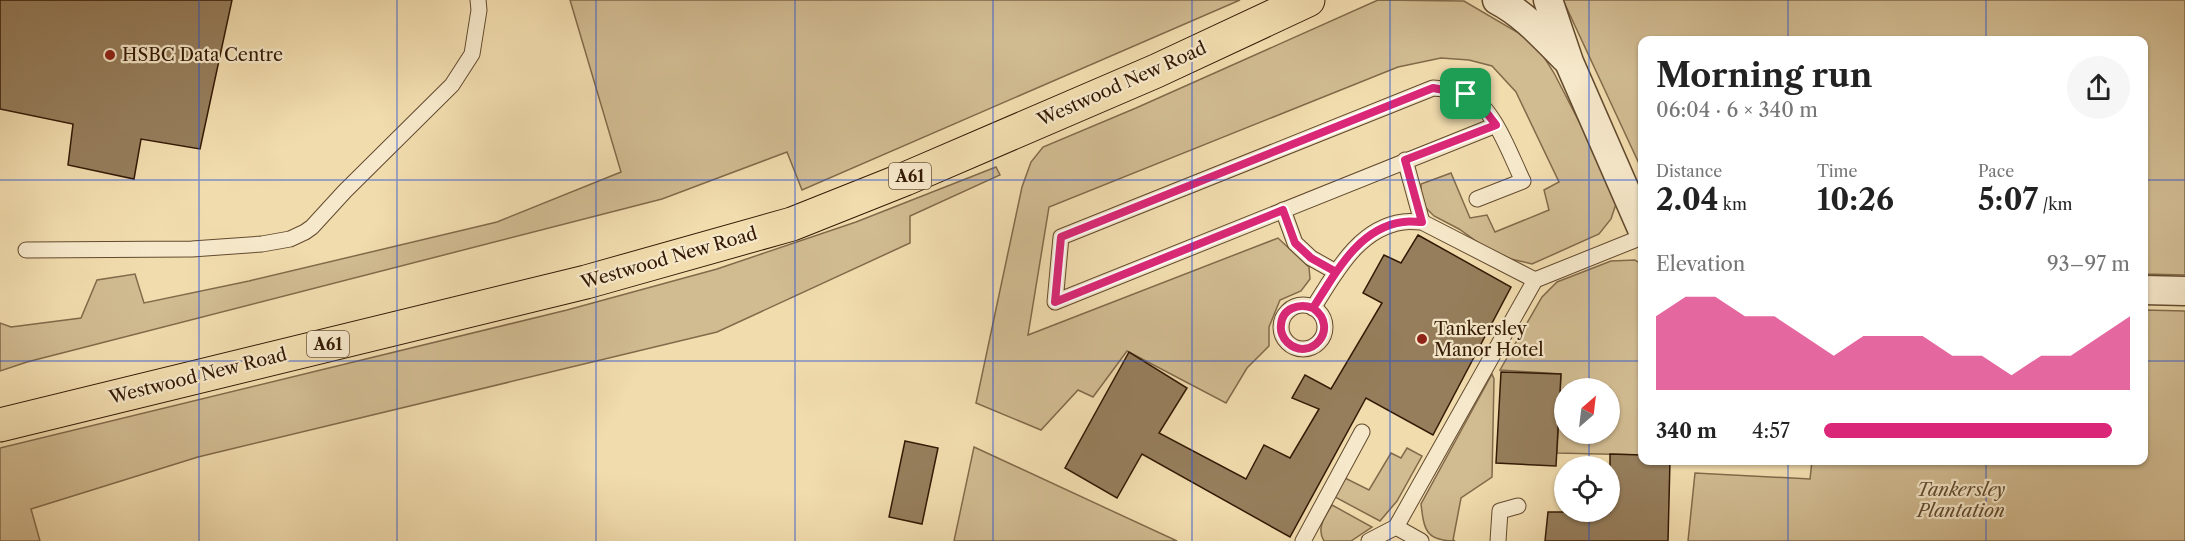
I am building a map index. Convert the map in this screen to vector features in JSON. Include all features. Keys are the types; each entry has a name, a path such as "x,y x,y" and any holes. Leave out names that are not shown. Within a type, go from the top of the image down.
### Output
{"highway":[{"name":"Westwood New Road","path":"0,425 586,282 792,224 1156,71 1308,0"}],"street":[{"path":"1497,0 1528,21 1569,62"},
{"path":"1548,0 1569,62 1638,220"},
{"path":"2148,290 2185,291"}],"lane":[{"path":"26,250 192,249 262,244 291,239 305,232 452,85 472,54 479,10 478,0"},
{"path":"1477,200 1523,181 1496,125 1480,104 1466,94 1433,88 1061,237 1055,302 1496,125"},
{"path":"1405,160 1422,222"},
{"path":"1283,210 1295,243 1311,258 1336,272"},
{"path":"1313,308 1336,272 1365,237 1403,222 1422,222 1535,280"},
{"path":"1369,541 1396,527 1535,280 1638,239"},
{"path":"1303,541 1362,432"},
{"path":"1498,541 1500,511 1518,506"},
{"path":"1396,527 1421,541"}],"green space":[{"path":"570,0 1240,0 802,190 787,152 662,199 27,362 0,371 0,323 11,327 81,318 97,280 135,274 144,303 249,281 497,222 621,172"},
{"path":"1378,0 1464,1 1517,32 1539,49 1554,73 1608,178 1617,201 1611,219 1599,234 1532,264 1511,259 1483,246 1459,229 1434,216 1421,203 1421,184 1451,173 1470,218 1487,215 1495,232 1549,210 1544,190 1559,182 1516,92 1492,66 1469,60 1441,58 1398,67 1049,207 1028,335 1278,238 1309,267 1310,279 1301,291 1280,300 1269,327 1269,346 1247,368 1226,403 1127,351 1093,397 1078,390 1041,430 976,403 1022,187 1031,162 1043,147"},
{"path":"1563,0 2185,0 2185,275 2148,274 2148,36 1638,36 1638,161"},
{"path":"996,167 1000,175 910,216 910,243 717,332 198,457 31,509 40,541 0,541 0,448 567,310 717,269 856,222"},
{"path":"1635,260 1638,262 1638,455 1557,453 1557,444 1620,444 1620,378 1561,378 1561,374 1500,370 1542,297 1557,282 1611,261"},
{"name":"Tankersley Plantation","path":"2148,310 2185,311 2185,541 1688,541 1695,473 1810,479 1812,465 2148,465"},
{"path":"1492,374 1494,379 1492,477 1461,498 1453,540 1455,541 1438,539 1432,536 1425,527 1421,504"},
{"path":"974,447 1177,541 954,541"},
{"path":"1407,448 1422,456 1397,501 1380,521 1335,497 1345,478 1369,490 1391,453 1401,458"},
{"path":"1332,505 1372,527 1351,541 1324,541 1321,527"}],"building":[{"name":"HSBC Data Centre","path":"0,0 232,0 200,149 141,139 134,179 68,165 73,124 0,109"},
{"path":"1418,235 1511,287 1433,435 1366,398 1290,537 1142,454 1117,498 1065,468 1129,352 1187,388 1159,433 1246,479 1264,445 1290,458 1319,409 1292,398 1305,375 1331,389 1382,303 1363,293 1384,255 1401,263"},
{"path":"1501,372 1561,374 1561,378 1554,378 1554,444 1557,444 1554,466 1496,463"},
{"path":"905,441 938,448 922,524 889,517"},
{"path":"1610,454 1638,455 1638,465 1670,465 1668,541 1545,541 1548,512 1554,512 1554,522 1620,522 1620,456 1610,456"}],"place":[{"name":"HSBC Data Centre","path":"110,55"},
{"name":"Tankersley Manor Hotel","path":"1422,339"}],"route":[{"path":"1466,94 1433,88 1061,237 1055,302 1283,210 1295,243 1311,258 1336,272 1313,308 1323,318 1324,325 1324,333 1316,345 1302,349 1289,344 1281,332 1283,318 1287,312 1299,305 1313,308 1336,272 1365,237 1403,222 1422,222 1405,160 1496,125 1480,104 1466,94"}]}
